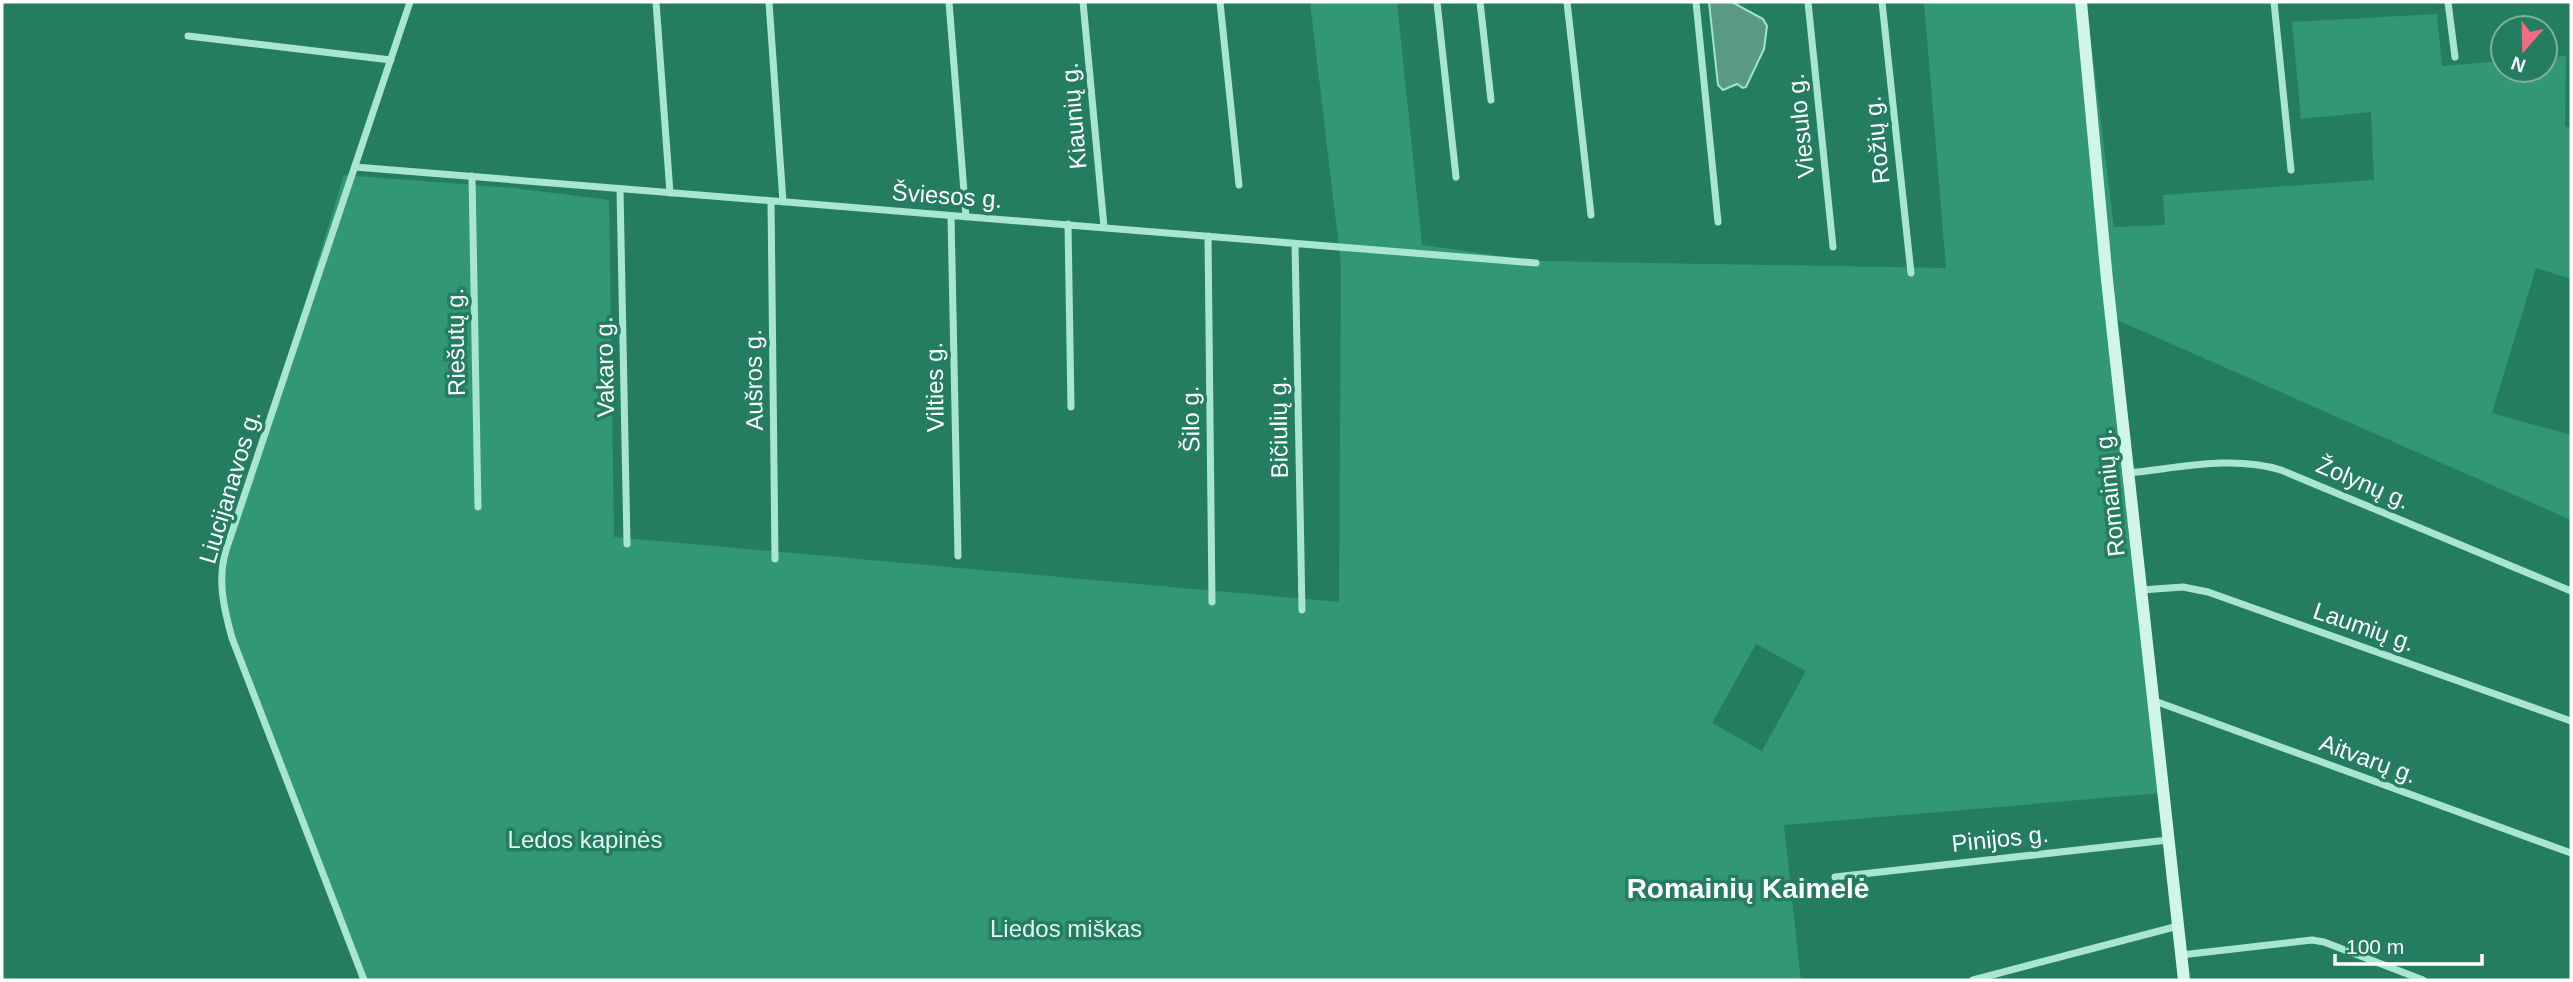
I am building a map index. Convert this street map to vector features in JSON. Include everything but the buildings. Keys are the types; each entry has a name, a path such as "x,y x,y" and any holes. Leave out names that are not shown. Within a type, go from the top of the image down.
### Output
{"main road":[{"name":"Romainių g.","path":"2081,2 2107,280 2184,980"}],"street":[{"name":"Liucijanavos g.","path":"365,980 232,638 223,605 221,577 226,550 410,2"},
{"path":"656,2 670,193"},
{"path":"769,2 783,202"},
{"path":"949,2 965,217"},
{"name":"Kiaunių g.","path":"1083,2 1104,227"},
{"path":"1220,2 1238,186"},
{"path":"1437,2 1456,177"},
{"path":"1480,2 1491,100"},
{"path":"1567,2 1591,215"},
{"path":"1696,2 1718,222"},
{"name":"Viesulo g.","path":"1808,2 1833,247"},
{"name":"Rožių g.","path":"1882,2 1911,273"},
{"path":"2274,2 2291,170"},
{"path":"2448,2 2455,57"},
{"path":"188,36 391,60"},
{"name":"Šviesos g.","path":"355,167 1535,263"},
{"name":"Riešutų g.","path":"472,176 478,507"},
{"name":"Vakaro g.","path":"620,189 627,544"},
{"name":"Aušros g.","path":"771,201 775,559"},
{"name":"Vilties g.","path":"951,216 958,556"},
{"path":"1068,224 1071,407"},
{"name":"Šilo g.","path":"1208,236 1212,603"},
{"name":"Bičiulių g.","path":"1295,244 1302,610"},
{"name":"Žolynų g.","path":"2129,473 2237,462 2260,463 2571,591"},
{"name":"Laumių g.","path":"2141,590 2183,587 2208,592 2571,720"},
{"name":"Aitvarų g.","path":"2152,700 2571,853"},
{"name":"Pinijos g.","path":"1835,877 2168,840"},
{"path":"1973,980 2178,926"},
{"path":"2181,955 2312,940 2324,942 2421,980"}],"green space":[{"path":"1310,2 1397,2 1422,245 1537,261 1946,268 1924,2 2086,2 2114,227 2165,225 2163,195 2374,180 2371,112 2301,119 2292,22 2437,14 2442,66 2489,62 2489,84 2559,84 2559,57 2566,56 2565,126 2571,128 2571,279 2536,268 2492,413 2571,435 2571,520 2115,319 2163,793 1784,825 1801,980 364,980 232,638 221,577 344,175 514,188 609,200 614,537 1339,602 1341,265","holes":["1756,644 1806,671 1762,751 1712,723"]}],"shaded area":[{"path":"1709,2 1732,2 1763,19 1767,26 1764,49 1746,87 1737,84 1723,90 1718,85"}],"district":[{"name":"Romainių Kaimelė","path":"1748,888"}],"park label":[{"name":"Ledos kapinės","path":"585,840"},
{"name":"Liedos miškas","path":"1066,929"}]}
